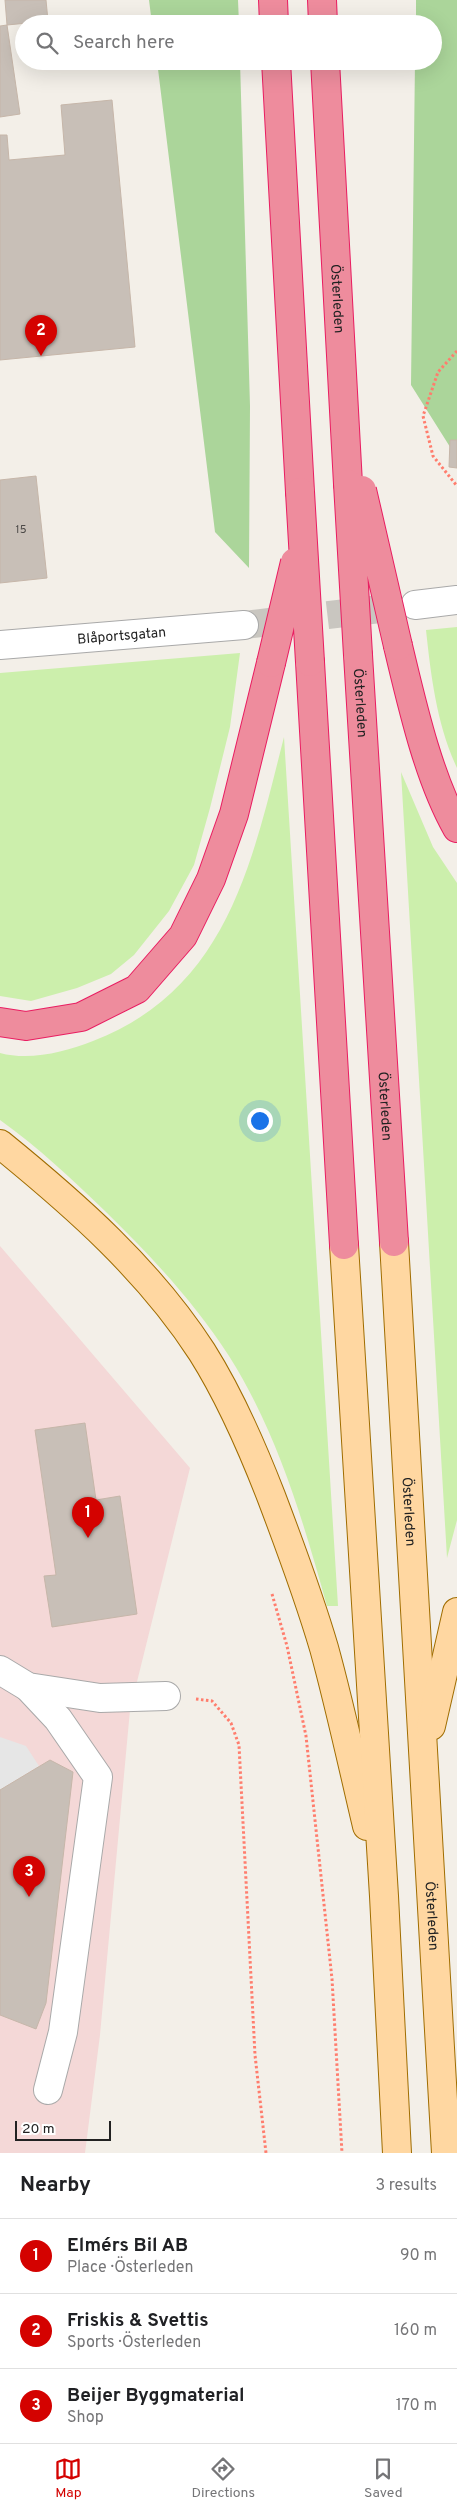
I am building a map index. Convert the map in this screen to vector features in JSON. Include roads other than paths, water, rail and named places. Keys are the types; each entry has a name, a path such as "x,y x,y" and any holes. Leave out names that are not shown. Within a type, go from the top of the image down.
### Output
{"highway":[{"path":"273,0 274,15"},
{"path":"322,0 323,15"},
{"path":"277,70 344,1245"},
{"name":"Österleden","path":"325,70 344,417 354,483 358,655 394,1242"},
{"path":"354,483 432,770 447,811 457,828"},
{"path":"0,1022 26,1026 81,1017 137,989 183,936 211,879 234,814 302,531"}],"main road":[{"path":"0,1144 72,1202 117,1247 161,1296 202,1352 230,1400 253,1449 284,1528 324,1647 384,1896"},
{"name":"Österleden","path":"394,1242 446,2153"},
{"path":"344,1245 384,1896 397,2153"},
{"path":"424,1757 457,1612"}],"street":[{"path":"415,605 457,600"},
{"name":"Blåportsgatan","path":"0,645 244,625"},
{"path":"0,1670 28,1687 58,1719 98,1777 63,2032 48,2090"},
{"path":"28,1687 100,1698 166,1696"}],"tunnel":[{"path":"244,625 414,605"}],"place":[{"name":"Friskis & Svettis","path":"41,356"},
{"name":"Elmérs Bil AB","path":"88,1538"},
{"name":"Beijer Byggmaterial","path":"29,1897"}]}
